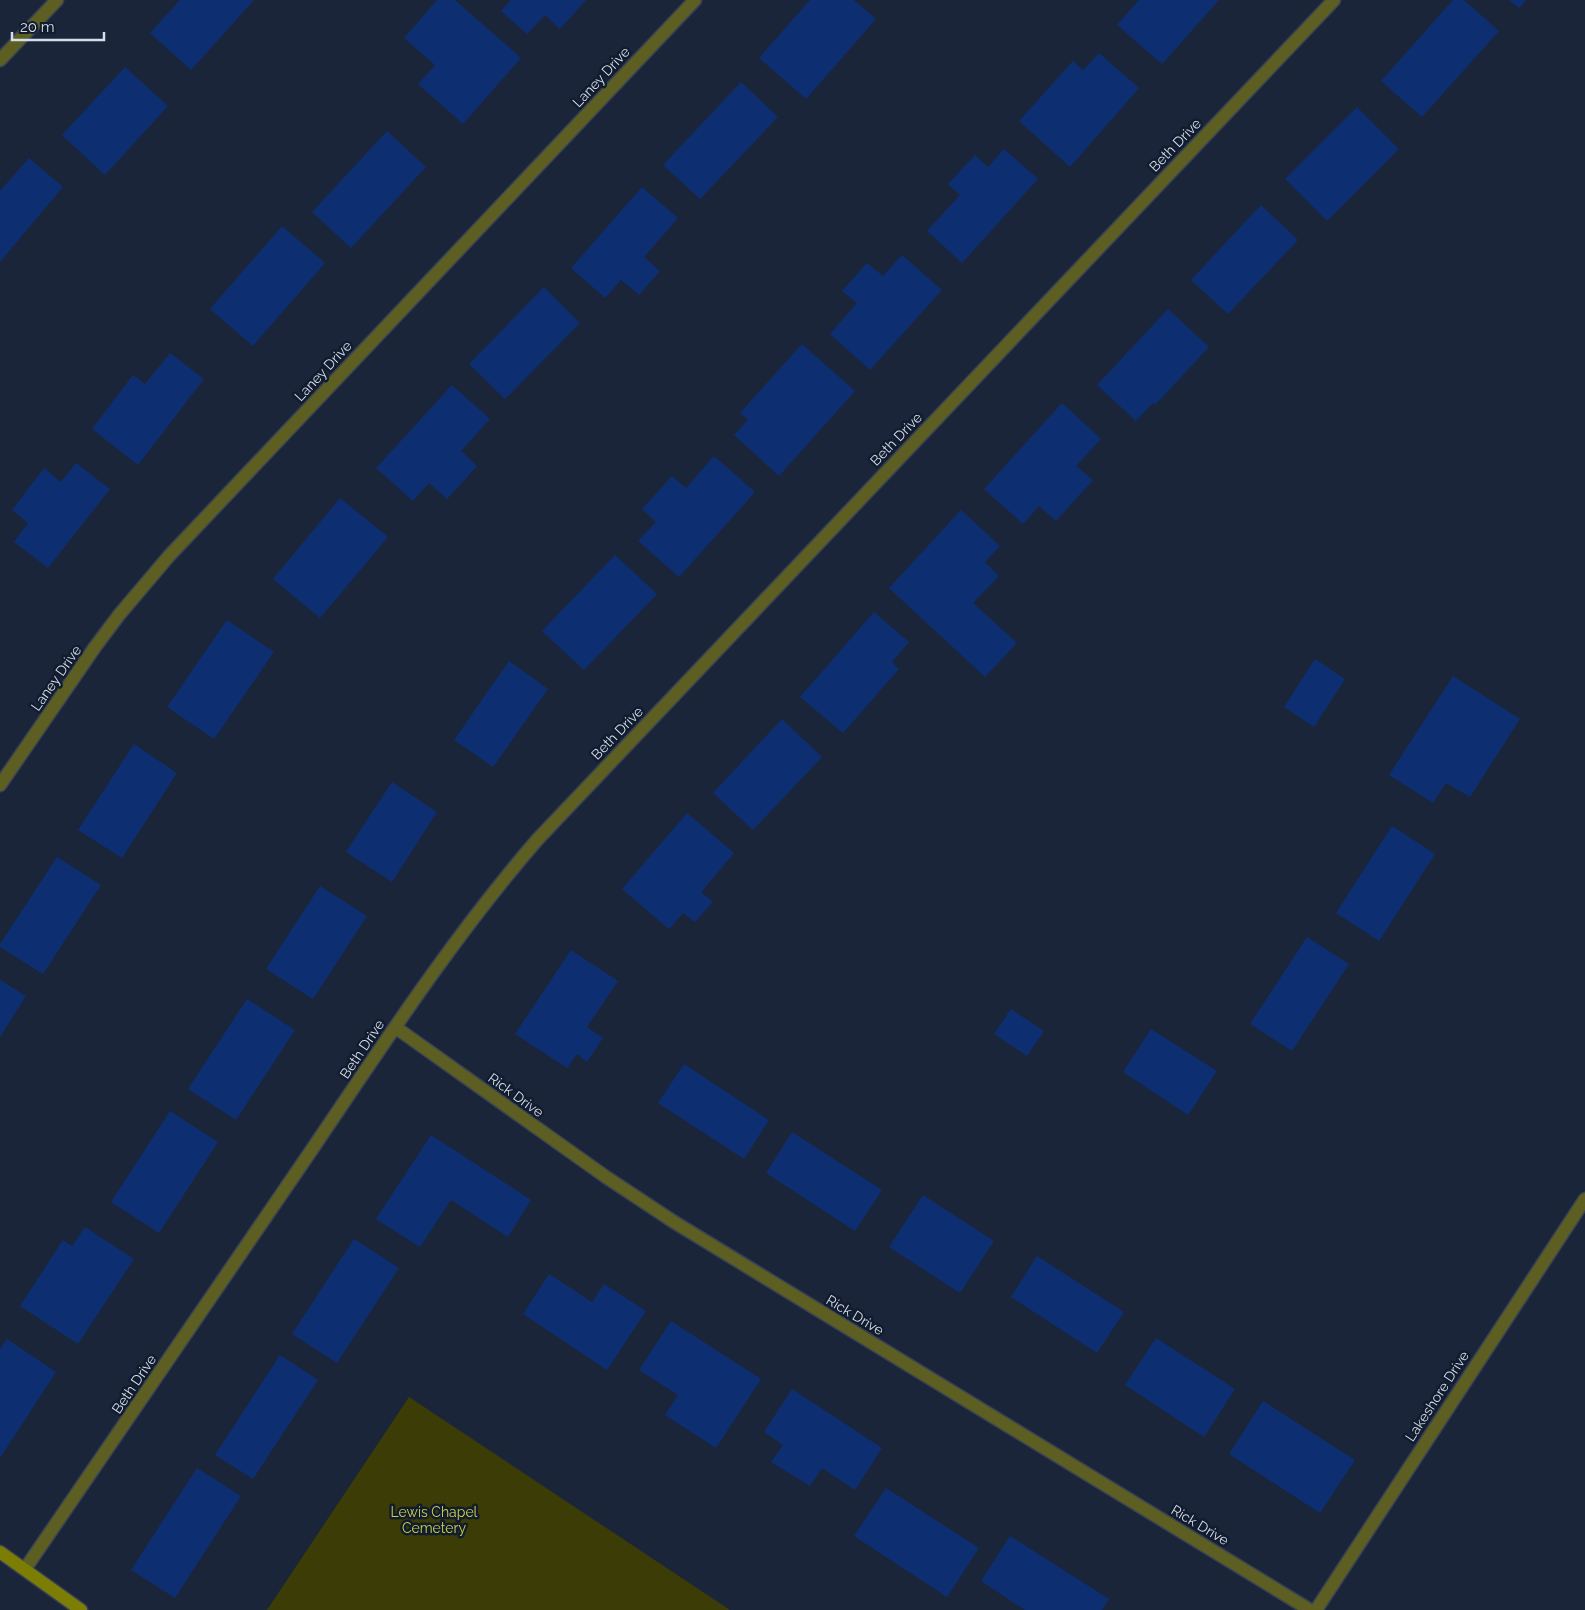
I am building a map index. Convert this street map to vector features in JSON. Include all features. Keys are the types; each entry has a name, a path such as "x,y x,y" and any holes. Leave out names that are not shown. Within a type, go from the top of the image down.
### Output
{"main road":[{"path":"0,1552 81,1610"}],"street":[{"path":"0,60 57,0"},
{"name":"Laney Drive","path":"0,785 119,615 169,556 695,0"},
{"name":"Beth Drive","path":"25,1570 395,1027 487,899 536,840 1334,0"},
{"name":"Rick Drive","path":"395,1027 606,1177 674,1222 1310,1610"},
{"name":"Lakeshore Drive","path":"1316,1610 1585,1198"}],"green space":[{"name":"Lewis Chapel Cemetery","path":"409,1397 730,1610 267,1610"}],"building":[{"path":"180,0 254,0 191,70 150,33"},
{"path":"437,0 455,0 521,58 463,124 418,84 435,65 404,38"},
{"path":"511,0 586,0 560,29 545,15 527,34 501,11"},
{"path":"810,0 854,0 876,19 806,99 759,58"},
{"path":"1139,0 1219,0 1162,64 1117,25"},
{"path":"1453,0 1464,0 1499,31 1422,117 1381,81"},
{"path":"1509,0 1526,0 1519,8"},
{"path":"1099,53 1139,88 1070,167 1019,121 1073,61 1083,70"},
{"path":"125,67 168,106 105,175 62,135"},
{"path":"741,82 778,117 700,199 663,165"},
{"path":"1357,107 1399,149 1327,221 1285,179"},
{"path":"387,131 426,167 351,248 312,212"},
{"path":"1004,149 1038,179 962,263 927,231 960,195 948,184 975,155 988,167"},
{"path":"29,158 63,187 0,262 0,191"},
{"path":"642,187 678,218 644,257 660,271 639,295 621,280 605,298 571,268"},
{"path":"1261,205 1298,240 1228,314 1191,280"},
{"path":"282,226 325,263 253,346 210,309"},
{"path":"902,255 942,290 870,370 830,334 857,303 842,291 867,263 883,276"},
{"path":"544,287 580,323 505,399 469,364"},
{"path":"1168,309 1209,347 1155,405 1153,403 1136,421 1097,385"},
{"path":"802,344 855,391 779,476 734,435 748,420 740,413"},
{"path":"170,353 204,379 138,465 92,429 133,375 145,384"},
{"path":"452,385 490,419 461,451 477,466 447,499 429,483 413,501 376,468"},
{"path":"1062,403 1101,439 1076,466 1093,480 1056,521 1039,506 1023,524 984,489"},
{"path":"714,456 755,492 679,577 638,541 656,522 642,509 672,476 686,488"},
{"path":"76,463 110,489 48,568 14,542 28,523 12,510 44,468 61,482"},
{"path":"340,498 388,537 320,618 273,579"},
{"path":"961,510 1000,546 985,562 999,576 973,603 1017,643 985,677 889,588"},
{"path":"615,555 657,594 584,670 542,631"},
{"path":"874,612 909,642 892,662 899,669 843,733 800,697"},
{"path":"227,620 274,652 214,739 167,707"},
{"path":"1315,659 1345,679 1314,727 1284,707"},
{"path":"509,661 548,689 493,767 454,740"},
{"path":"1453,676 1520,719 1470,797 1446,783 1433,803 1389,775"},
{"path":"782,719 822,757 753,830 713,793"},
{"path":"134,744 177,773 122,858 78,830"},
{"path":"392,782 437,812 392,882 346,852"},
{"path":"687,813 734,853 701,892 713,902 695,922 683,913 669,929 622,889"},
{"path":"1392,826 1435,854 1379,941 1336,913"},
{"path":"57,857 101,885 43,974 0,947 0,944"},
{"path":"320,886 367,916 313,999 266,969"},
{"path":"1307,937 1349,964 1292,1051 1250,1024"},
{"path":"571,950 618,981 587,1027 603,1038 587,1062 577,1054 567,1068 515,1034"},
{"path":"0,980 26,996 0,1037"},
{"path":"247,999 295,1030 236,1120 188,1089"},
{"path":"1011,1009 1044,1031 1027,1056 994,1034"},
{"path":"1151,1029 1217,1071 1188,1115 1123,1072"},
{"path":"684,1064 769,1120 744,1159 658,1103"},
{"path":"170,1111 218,1142 159,1233 111,1202"},
{"path":"792,1132 882,1190 855,1231 766,1173"},
{"path":"431,1135 531,1200 508,1237 451,1200 420,1247 376,1219"},
{"path":"923,1195 994,1241 960,1293 889,1247"},
{"path":"85,1227 134,1259 78,1344 20,1306 63,1240 72,1246"},
{"path":"354,1239 399,1268 337,1363 292,1334"},
{"path":"1037,1256 1124,1312 1097,1353 1011,1297"},
{"path":"549,1274 592,1302 604,1284 646,1311 607,1370 523,1314"},
{"path":"671,1321 761,1379 716,1448 665,1415 678,1395 639,1370"},
{"path":"1156,1338 1235,1389 1204,1437 1125,1385"},
{"path":"7,1339 56,1372 0,1458 0,1349"},
{"path":"280,1355 318,1380 253,1479 215,1455"},
{"path":"792,1389 882,1448 855,1490 822,1468 810,1486 771,1462 783,1445 764,1432"},
{"path":"1263,1401 1355,1460 1320,1513 1229,1454"},
{"path":"197,1468 241,1496 175,1598 131,1570"},
{"path":"886,1488 979,1548 947,1597 854,1536"},
{"path":"1010,1536 1109,1599 1102,1610 1025,1610 981,1581"}]}
